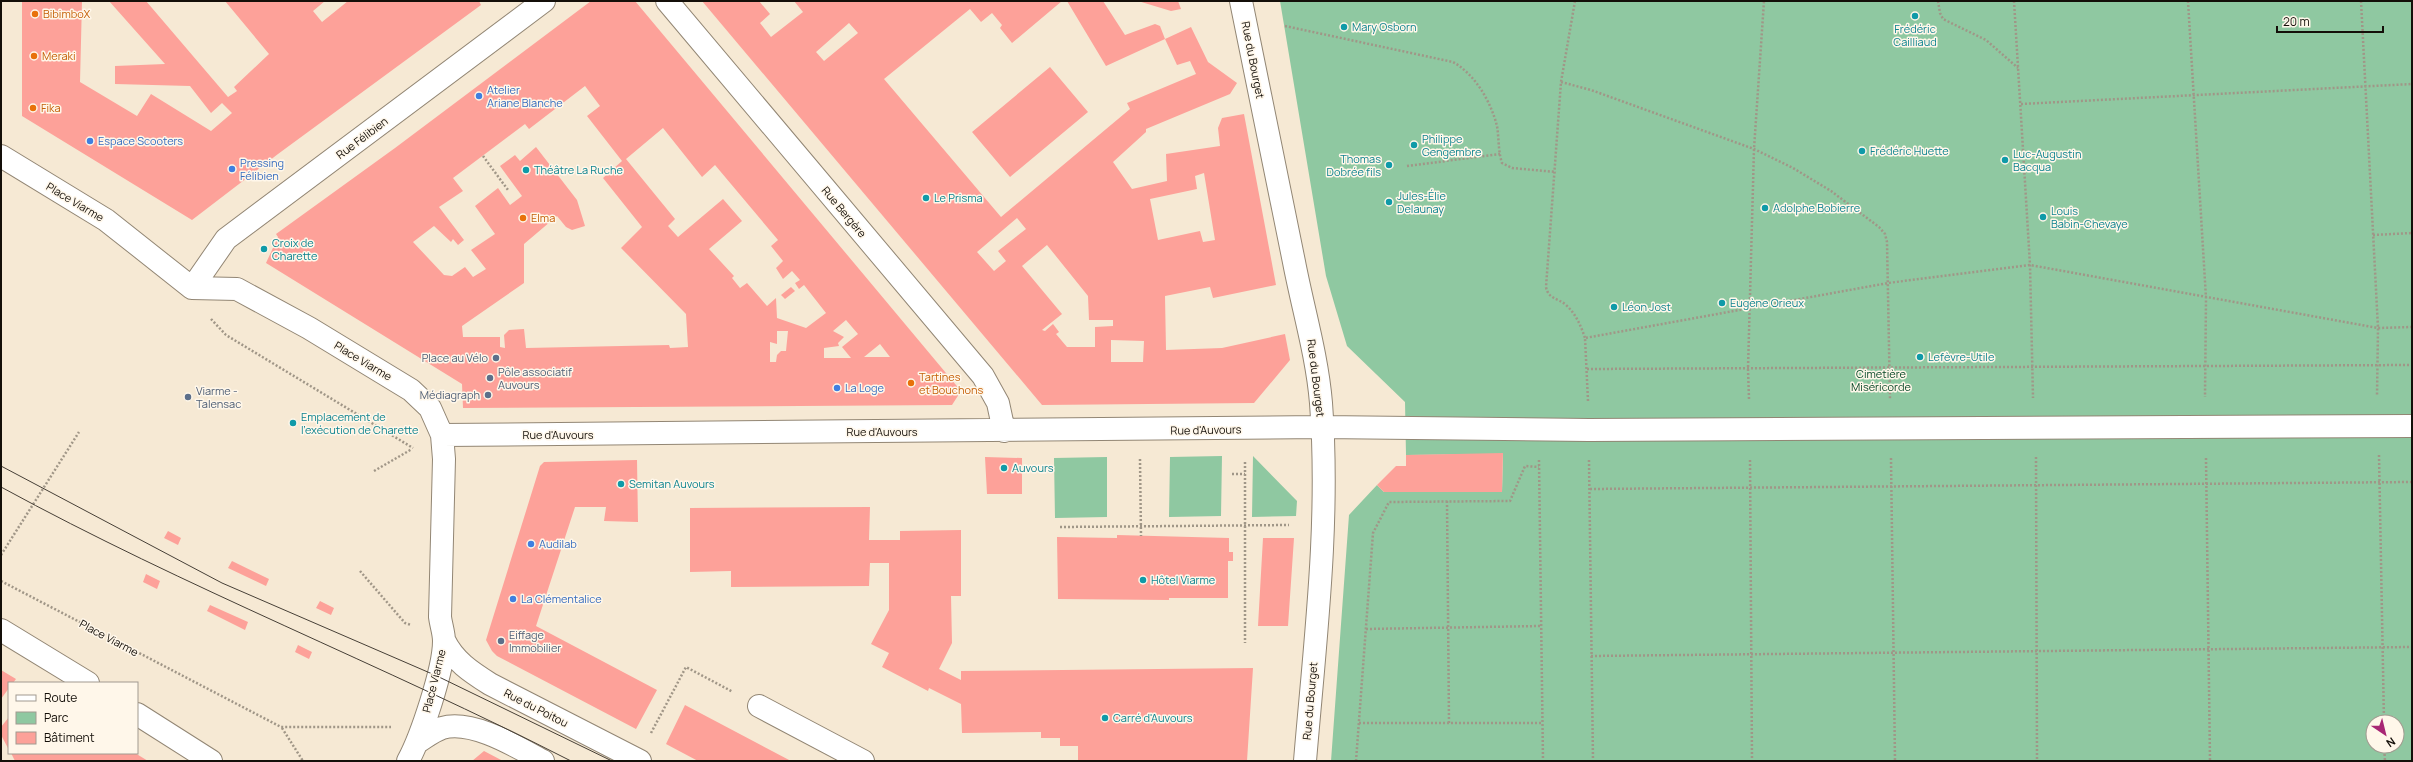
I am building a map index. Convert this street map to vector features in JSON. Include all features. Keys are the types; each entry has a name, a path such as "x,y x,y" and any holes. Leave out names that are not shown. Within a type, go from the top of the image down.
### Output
{"street":[{"name":"Rue Félibien","path":"192,288 226,239 544,1"},
{"name":"Rue Bergère","path":"667,1 983,376 998,403 1004,431"},
{"name":"Rue du Bourget","path":"1241,1 1298,283 1315,355 1322,427 1325,484 1316,642 1305,761"},
{"name":"Place Viarme","path":"1,156 106,220 192,288 237,289 309,328 411,390 430,408 442,435 444,459 440,617 443,637 442,656 418,742 408,761"},
{"name":"Rue d'Auvours","path":"442,435 1322,427 1589,430 2034,426 2412,426"},
{"path":"1,630 86,682"},
{"name":"Rue du Poitou","path":"443,637 455,658 484,680 638,760"},
{"path":"759,706 863,761"},
{"path":"138,715 211,761"},
{"path":"418,742 443,728 460,727 500,739 543,761"}],"path":[{"path":"1575,1 1561,82 1556,172 1546,287 1550,296 1566,305 1573,312 1585,338 1589,430 1593,761"},
{"path":"1752,761 1750,428 1748,369 1754,149 1764,1"},
{"path":"1938,1 1940,13 1943,19 1986,40 2019,68"},
{"path":"2014,1 2030,265 2032,366 2037,485 2037,761"},
{"path":"2188,1 2206,298 2206,484 2210,761"},
{"path":"2361,1 2378,328 2376,365 2384,714"},
{"path":"1285,26 1453,62 1460,66 1474,81 1492,111 1497,128 1502,163 1512,168 1556,172"},
{"path":"1561,82 1590,90 1754,149 1793,168 1831,191 1879,227 1885,234 1887,242 1890,367 1895,761"},
{"path":"2021,104 2412,84"},
{"path":"1407,166 1500,154"},
{"path":"483,156 508,190"},
{"path":"2373,235 2412,232"},
{"path":"1585,338 1888,283 2030,265 2378,328 2412,327"},
{"path":"192,288 206,313 226,335 412,449"},
{"path":"1587,369 2412,365"},
{"path":"1538,429 1543,761"},
{"path":"1,555 79,432"},
{"path":"374,471 412,449 442,435"},
{"path":"1140,457 1141,536"},
{"path":"1245,462 1245,643"},
{"path":"1356,761 1373,533 1389,502 1510,501 1525,466 1539,467"},
{"path":"1232,474 1245,474"},
{"path":"1590,489 2412,482"},
{"path":"1447,501 1449,723"},
{"path":"1060,527 1289,525"},
{"path":"360,571 405,623 443,637"},
{"name":"Place Viarme","path":"1,581 281,728 397,727 418,742"},
{"path":"1366,629 1541,626"},
{"path":"1592,656 1752,653 2412,648"},
{"path":"638,760 686,667 759,706"},
{"path":"1359,723 1542,723"},
{"name":"Place Viarme","path":"281,728 303,761"}],"green space":[{"name":"Cimetière Miséricorde","path":"1280,1 2412,1 2412,761 1331,761 1349,515 1377,485 1384,492 1502,492 1503,454 1406,455 1405,402 1347,346 1326,276"},
{"path":"1222,456 1221,516 1169,517 1170,457"},
{"path":"1253,456 1297,501 1296,516 1252,517"},
{"path":"1107,457 1107,517 1055,518 1054,458"}],"building":[{"path":"22,1 82,1 80,82 137,116 151,94 211,131 232,113 222,103 211,113 190,86 115,84 115,66 165,64 109,1 146,1 228,97 237,91 234,87 269,54 225,1 325,1 313,11 322,22 348,1 479,1 481,5 278,154 192,220 22,116"},
{"path":"591,1 635,1 961,391 952,405 463,408 462,384 266,263 278,237 276,234 395,148","holes":["585,86 600,106 587,116 622,161 603,178 642,227 621,248 686,314 688,347 670,348 669,345 526,348 524,329 509,330 504,335 505,348 500,347 500,337 463,337 462,326 524,283 524,244 557,216 566,227 572,230 585,226 577,200 536,147 520,161 515,155 500,166 522,196 510,205 498,188 475,206 495,234 471,250 486,269 473,277 465,267 452,276 444,275 413,242 434,226 451,242 453,239 458,245 464,240 439,207 463,191 453,178 525,124 529,129","663,128 702,177 715,165 778,240 771,246 783,261 776,268 783,279 792,271 800,280 795,283 799,289 804,285 826,313 806,328 777,318 776,298 767,306 747,283 740,288 732,278 734,276 709,249 742,221 723,199 678,237 668,226 675,219 626,159","846,320 858,334 842,347 851,358 824,358 824,348 839,346 838,343 844,337 833,331","777,331 788,331 786,351 781,351 777,355 776,362 770,362 770,342 777,344","880,344 890,357 864,357"]},
{"path":"702,1 759,1 770,14 760,23 771,37 803,12 794,1 1062,1 1012,43 1000,28 1002,25 992,13 981,22 970,9 884,79 1001,217 1130,109 1127,103 1196,74 1190,61 1177,65 1165,39 1191,27 1208,62 1237,83 1230,94 1146,129 1146,132 1113,162 1132,189 1167,181 1166,154 1220,146 1218,128 1222,118 1244,114 1276,285 1213,298 1210,287 1165,296 1166,350 1222,348 1285,334 1290,360 1254,403 1042,405","holes":["849,23 858,33 824,61 816,52","1204,173 1215,240 1203,242 1200,231 1158,240 1150,199 1197,189 1195,176","1017,218 1026,229 998,251 1006,261 994,271 977,252","1047,245 1088,296 1089,320 1113,320 1113,326 1095,327 1095,347 1067,347 1056,334 1059,332 1053,324 1045,331 1042,330 1062,314 1022,266","1111,340 1144,341 1143,362 1111,362"]},
{"path":"1067,1 1103,1 1125,35 1155,24 1160,26 1165,39 1106,66"},
{"path":"1138,1 1178,1 1181,9 1171,11"},
{"path":"1050,67 1088,112 1010,177 972,132"},
{"path":"791,287 795,291 785,299 781,295"},
{"path":"1503,453 1502,492 1384,492 1377,485 1396,466 1406,466 1406,455"},
{"name":"Auvours","path":"985,457 1022,458 1022,494 987,494"},
{"path":"637,460 638,522 604,521 606,507 575,507 536,626 657,690 636,729 497,656 492,651 486,640 540,466 544,462"},
{"path":"870,507 869,540 900,540 900,531 961,530 961,596 951,596 952,643 939,669 961,680 961,671 1253,668 1247,761 1078,761 1078,746 1060,746 1060,738 1041,738 1041,732 962,733 961,704 929,688 928,691 882,667 889,653 871,644 889,610 889,563 870,563 869,586 731,587 731,571 690,572 690,508"},
{"path":"168,531 181,538 178,545 164,538"},
{"name":"Hôtel Viarme","path":"1117,535 1229,538 1229,552 1233,552 1233,561 1228,561 1228,598 1169,598 1169,600 1058,599 1057,537 1117,538"},
{"path":"1263,538 1294,538 1288,626 1258,626"},
{"path":"232,561 269,579 266,586 228,568"},
{"path":"146,574 160,581 157,589 143,582"},
{"path":"320,601 334,608 331,615 316,608"},
{"path":"210,605 248,622 245,630 207,611"},
{"path":"298,645 312,652 309,659 295,652"},
{"path":"1,670 16,679 14,682 8,682 8,689 1,699"},
{"path":"685,705 791,761 698,761 666,744"},
{"path":"8,718 8,748 1,735 1,727"},
{"path":"484,751 503,761 472,761"},
{"path":"12,754 137,754 148,761 15,761"}],"tram line":[{"path":"1,466 222,583 437,676 612,761"},
{"path":"1,487 142,559 429,692 571,761"}],"place":[{"name":"BibimboX","path":"35,14"},
{"name":"Frédéric Cailliaud","path":"1915,16"},
{"name":"Mary Osborn","path":"1344,27"},
{"name":"Meraki","path":"34,56"},
{"name":"Atelier Ariane Blanche","path":"479,96"},
{"name":"Fika","path":"33,108"},
{"name":"Espace Scooters","path":"90,141"},
{"name":"Philippe Gengembre","path":"1414,145"},
{"name":"Frédéric Huette","path":"1862,151"},
{"name":"Luc-Augustin Bacqua","path":"2005,160"},
{"name":"Thomas Dobrée fils","path":"1389,165"},
{"name":"Pressing Félibien","path":"232,169"},
{"name":"Théâtre La Ruche","path":"526,170"},
{"name":"Le Prisma","path":"926,198"},
{"name":"Jules-Élie Delaunay","path":"1389,202"},
{"name":"Adolphe Bobierre","path":"1765,208"},
{"name":"Louis Babin-Chevaye","path":"2043,217"},
{"name":"Elma","path":"523,218"},
{"name":"Croix de Charette","path":"264,249"},
{"name":"Eugène Orieux","path":"1722,303"},
{"name":"Léon Jost","path":"1614,307"},
{"name":"Lefèvre-Utile","path":"1920,357"},
{"name":"Place au Vélo","path":"496,358"},
{"name":"Pôle associatif Auvours","path":"490,378"},
{"name":"Tartines et Bouchons","path":"911,383"},
{"name":"La Loge","path":"837,388"},
{"name":"Médiagraph","path":"488,395"},
{"name":"Viarme - Talensac","path":"188,397"},
{"name":"Emplacement de l'exécution de Charette","path":"293,423"},
{"name":"Auvours","path":"1004,468"},
{"name":"Semitan Auvours","path":"621,484"},
{"name":"Audilab","path":"531,544"},
{"name":"Hôtel Viarme","path":"1143,580"},
{"name":"La Clémentalice","path":"513,599"},
{"name":"Eiffage Immobilier","path":"501,641"},
{"name":"Carré d'Auvours","path":"1105,718"}]}
